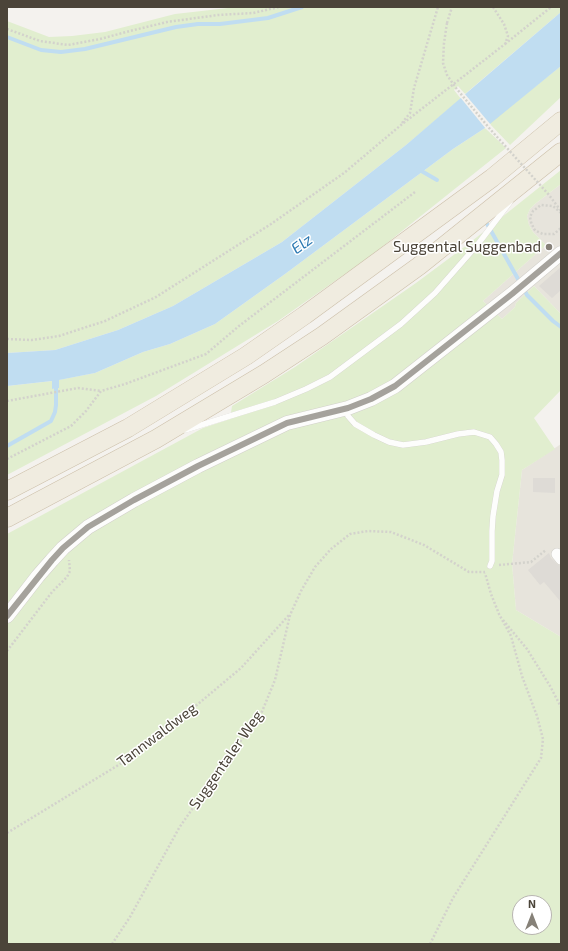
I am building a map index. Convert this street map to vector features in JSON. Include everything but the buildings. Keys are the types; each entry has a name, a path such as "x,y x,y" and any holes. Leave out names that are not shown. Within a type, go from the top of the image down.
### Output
{"highway":[{"path":"7,491 128,428 246,356 305,315 492,178 561,120"},
{"path":"7,518 156,439 264,374 322,336 419,266 561,152"}],"street":[{"path":"7,616 38,576 63,548 88,528 134,500 198,466 287,423 348,408 383,393 395,386 512,294 561,253"}],"lane":[{"path":"156,439 275,402 330,377 401,324 435,293 478,244 505,210 523,183"},
{"path":"348,416 355,424 374,435 389,442 403,445 474,432 490,437 501,452 502,475 497,491 493,516 492,561 490,566"}],"path":[{"path":"7,29 40,41 68,45 100,39 167,22 211,16 253,13 279,7"},
{"path":"401,126 410,112 414,88 438,7"},
{"path":"452,7 447,23 444,43 443,63 447,75 490,129 549,195 561,212"},
{"path":"493,7 504,24 508,36 505,44"},
{"path":"7,339 32,340 59,336 105,320 156,297 271,224 344,174 401,126 551,7"},
{"path":"7,401 78,388 101,391 125,384 206,354 239,326 415,192"},
{"path":"561,212 550,205 541,205 535,208 530,217 532,225 536,231 543,234 554,234 561,228"},
{"path":"7,459 71,426 86,411 101,391"},
{"name":"Suggentaler Weg","path":"112,944 130,917 180,828 224,763 261,714 275,680 290,615 301,590 315,567 330,549 350,534 368,531 391,532 424,545 469,572 485,572 491,594 499,614"},
{"path":"490,566 531,562 550,547 559,557"},
{"path":"7,651 52,592 67,577 70,571 69,559"},
{"path":"499,614 527,649 550,686 561,708"},
{"path":"430,944 453,898 541,758 543,739 537,716 522,676 511,636 499,614"},
{"name":"Tannwaldweg","path":"7,833 125,761 156,738 241,668 290,615"}],"shaded area":[{"path":"561,184 561,314 534,286 502,319 483,301 546,245 533,232 529,225 527,216 530,209 535,204"},
{"path":"561,444 561,637 516,610 512,564 522,470"}],"green space":[{"path":"237,7 561,7 561,12 465,94 458,86 454,90 461,99 406,145 282,242 173,306 118,330 55,350 7,353 7,21 49,37 72,36 105,32 175,14"},
{"path":"561,66 561,97 510,145 489,123"},
{"path":"485,128 506,148 372,255 278,321 156,396 7,475 7,386 52,381 52,389 59,388 58,380 95,373 143,352 170,344 215,324 453,149"},
{"path":"561,170 561,184 535,204 530,209 527,216 529,225 533,232 546,245 483,301 502,319 534,286 561,314 561,390 534,418 555,449 522,470 512,564 516,610 561,637 561,944 7,944 7,534 203,428 230,419 232,406 295,367 416,283 467,245"}],"water":[{"name":"Elz","path":"561,12 561,66 485,128 453,149 215,324 170,344 143,352 95,373 59,380 59,388 52,389 52,381 7,386 7,353 55,350 118,330 173,306 282,242 406,145"}],"pier":[{"path":"464,93 491,125 486,129 460,97"}],"waterway":[{"path":"7,37 41,50 61,52 85,49 176,27 198,24 220,24 268,18 302,7"},
{"path":"418,169 437,180"},
{"path":"486,222 527,295 561,327"},
{"path":"7,446 51,421 56,405 56,384"}],"transit line":[{"path":"7,616 52,560 63,548 88,527 134,500 198,466 287,423 348,408 371,399 395,386 512,294 561,253"}],"place":[{"name":"Suggental Suggenbad","path":"549,247"}]}
